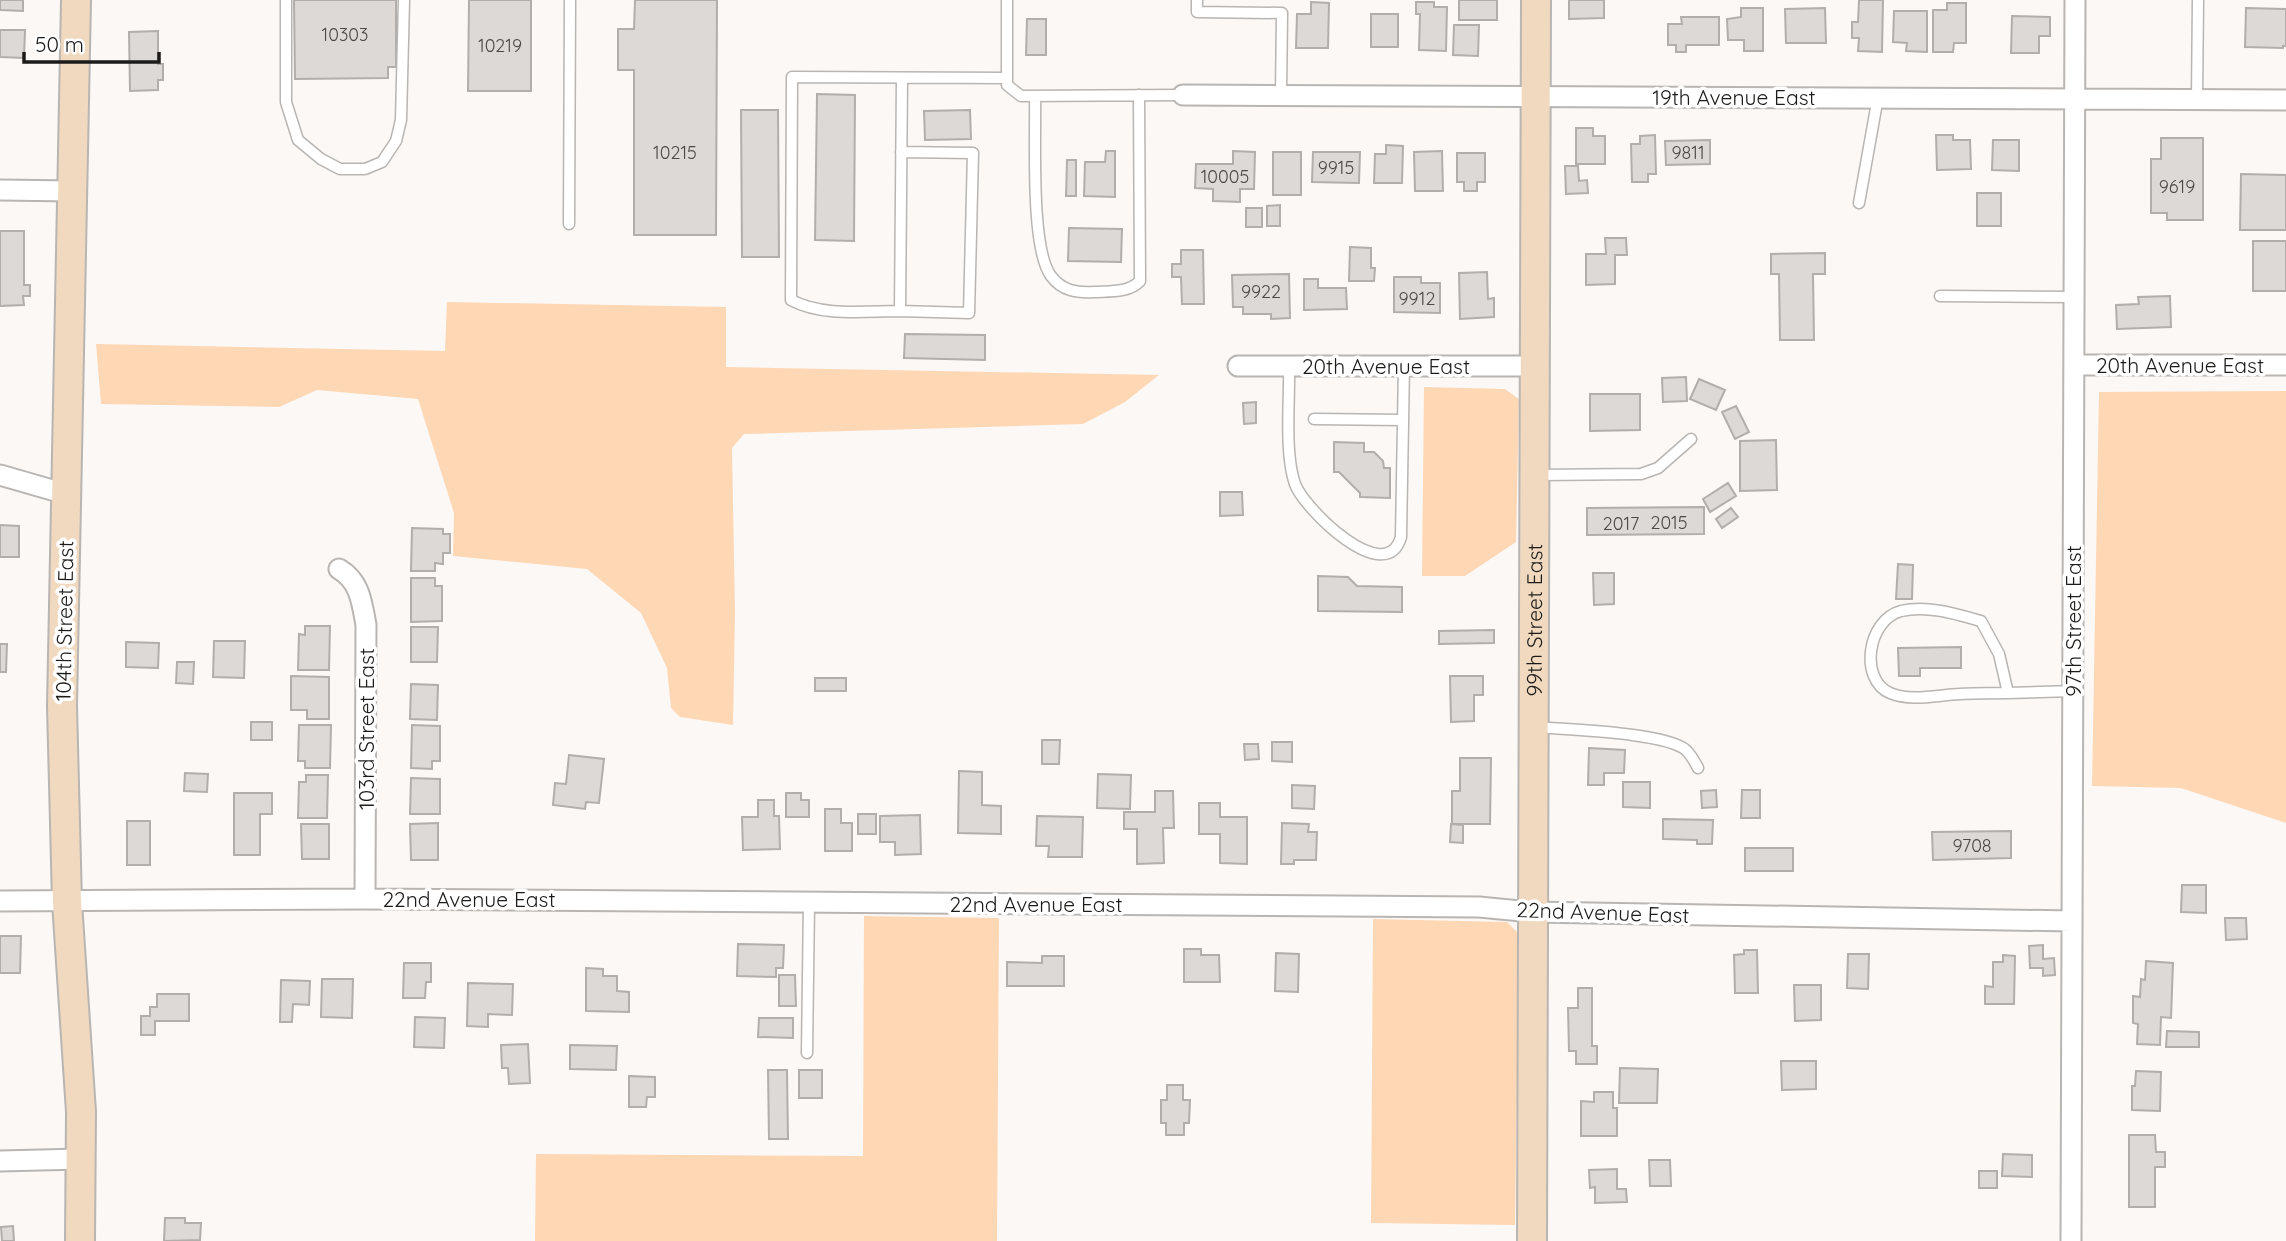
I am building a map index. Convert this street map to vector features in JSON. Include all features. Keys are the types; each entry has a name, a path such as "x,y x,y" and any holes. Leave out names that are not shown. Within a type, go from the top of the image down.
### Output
{"street":[{"name":"104th Street East","path":"76,0 62,706 67,902 80,1099 80,1241"},
{"name":"99th Street East","path":"1532,1241 1536,0"},
{"name":"97th Street East","path":"2071,1241 2075,0"},
{"name":"19th Avenue East","path":"1182,95 2286,100"},
{"path":"0,190 73,191"},
{"name":"20th Avenue East","path":"2075,365 2286,365"},
{"name":"20th Avenue East","path":"1238,366 1534,366"},
{"path":"0,475 66,494"},
{"name":"103rd Street East","path":"339,569 352,579 357,587 366,625 365,898"},
{"name":"22nd Avenue East","path":"0,901 365,898 1479,907 1532,912 2071,920"},
{"path":"0,1161 81,1159"}],"lane":[{"path":"286,0 286,102 298,140 321,159 340,169 365,169 382,162 396,141 401,120 404,0"},
{"path":"569,224 570,0"},
{"path":"1007,0 1007,85 1021,96 1182,95"},
{"path":"1197,0 1197,12 1282,13 1281,95"},
{"path":"2197,99 2198,0"},
{"path":"901,152 973,153 969,313 814,309 791,300 792,77 1007,78"},
{"path":"900,311 902,78"},
{"path":"1035,96 1038,236 1043,261 1051,277 1060,285 1080,292 1130,289 1140,281 1139,95"},
{"path":"1859,203 1878,97"},
{"path":"1940,296 2075,297"},
{"path":"1289,366 1290,458 1294,482 1306,502 1345,540 1365,552 1390,552 1398,546 1401,537 1404,366"},
{"path":"1314,419 1403,420"},
{"path":"1534,475 1641,474 1658,468 1691,439"},
{"path":"2008,693 1999,654 1981,621 1937,610 1901,611 1883,620 1872,642 1870,662 1876,681 1888,693 1912,698 2073,691"},
{"path":"1533,726 1606,731 1667,741 1685,749 1699,768"},
{"path":"807,1053 809,902"}],"shaded area":[{"path":"447,302 726,307 726,367 1159,375 1125,402 1083,424 744,434 732,448 735,613 733,725 680,717 671,708 667,668 641,613 587,569 453,556 454,513 418,399 317,390 279,407 101,404 96,344 445,351"},
{"path":"1424,387 1505,389 1519,399 1516,542 1465,576 1422,576"},
{"path":"2286,391 2286,823 2181,788 2092,786 2099,392"},
{"path":"864,916 999,918 997,1241 535,1241 536,1154 863,1156"},
{"path":"1373,919 1507,922 1519,934 1515,1225 1371,1223"}],"building":[{"path":"0,0 23,0 23,11 0,10"},
{"path":"294,0 396,0 396,67 388,67 388,78 295,79"},
{"path":"469,0 531,0 531,91 468,91"},
{"path":"635,0 717,0 716,235 634,235 634,70 618,70 618,29 634,29"},
{"path":"1459,0 1497,0 1497,20 1459,20"},
{"path":"1569,0 1604,0 1604,18 1569,19"},
{"path":"1859,0 1883,0 1882,52 1858,51 1859,38 1852,38 1852,22 1858,22"},
{"path":"1311,2 1329,3 1328,48 1296,48 1297,14 1311,14"},
{"path":"1416,2 1434,2 1434,7 1447,7 1446,51 1419,50 1420,14 1416,14"},
{"path":"1947,3 1966,3 1966,43 1954,43 1953,52 1933,52 1933,10 1947,10"},
{"path":"1741,8 1763,8 1763,51 1744,51 1744,40 1728,40 1727,19 1741,17"},
{"path":"1825,8 1826,43 1786,43 1785,9"},
{"path":"2246,8 2286,9 2286,46 2245,47"},
{"path":"1894,11 1927,11 1927,52 1906,51 1907,43 1893,42"},
{"path":"1371,14 1398,14 1398,47 1371,47"},
{"path":"2012,16 2050,17 2050,36 2039,36 2039,53 2011,53"},
{"path":"1681,17 1719,17 1719,45 1686,45 1686,52 1676,52 1676,45 1668,45 1668,24 1682,24"},
{"path":"1027,19 1046,19 1046,55 1026,55"},
{"path":"1454,25 1479,25 1478,56 1453,55"},
{"path":"0,30 25,30 24,58 0,57"},
{"path":"158,31 158,64 163,64 163,80 158,80 158,90 130,91 129,32"},
{"path":"817,94 855,95 854,241 815,240"},
{"path":"741,110 778,110 779,257 742,257"},
{"path":"970,110 971,139 925,140 924,111"},
{"path":"1576,128 1593,128 1593,136 1605,136 1605,164 1576,164"},
{"path":"1655,135 1656,174 1648,174 1648,182 1632,182 1631,144 1640,144 1640,136"},
{"path":"1936,135 1953,135 1953,140 1970,140 1971,169 1937,170"},
{"path":"2161,138 2203,138 2203,220 2167,220 2167,213 2151,213 2151,159 2161,159"},
{"path":"1710,140 1710,164 1666,165 1665,141"},
{"path":"1993,140 2019,140 2019,171 1992,170"},
{"path":"1386,145 1403,146 1402,183 1374,183 1375,154 1386,154"},
{"path":"1106,151 1115,151 1115,197 1084,196 1085,162 1105,162"},
{"path":"1233,151 1255,152 1254,189 1240,189 1240,202 1213,201 1213,189 1195,188 1196,164 1233,164"},
{"path":"1442,151 1443,191 1415,191 1414,152"},
{"path":"1273,152 1301,152 1301,195 1273,195"},
{"path":"1313,152 1360,152 1359,183 1312,182"},
{"path":"1457,153 1485,153 1485,182 1477,182 1477,191 1464,191 1464,182 1457,182"},
{"path":"1067,160 1076,160 1076,196 1066,196"},
{"path":"1565,166 1578,166 1579,181 1587,180 1588,193 1566,194"},
{"path":"2241,174 2286,175 2286,230 2240,230"},
{"path":"1977,193 2001,193 2001,226 1977,226"},
{"path":"1280,205 1280,226 1267,226 1267,206"},
{"path":"1246,208 1262,208 1262,227 1246,227"},
{"path":"1069,228 1122,229 1121,262 1068,261"},
{"path":"0,231 24,231 24,285 30,285 30,296 23,296 24,305 0,306"},
{"path":"1605,238 1626,238 1627,255 1615,255 1615,284 1586,285 1586,254 1606,254"},
{"path":"2253,241 2286,241 2286,291 2253,291"},
{"path":"1350,247 1371,248 1371,268 1375,268 1374,281 1349,281"},
{"path":"1181,250 1203,250 1204,304 1182,304 1181,277 1172,277 1172,264 1181,264"},
{"path":"1825,253 1825,274 1813,274 1814,340 1780,340 1779,274 1771,274 1771,254"},
{"path":"1487,272 1488,299 1494,298 1494,317 1460,319 1459,273"},
{"path":"1289,274 1290,318 1271,319 1271,314 1243,314 1243,307 1233,307 1232,275"},
{"path":"1394,277 1421,277 1421,283 1440,283 1440,313 1394,312"},
{"path":"1304,279 1318,279 1318,288 1346,288 1347,309 1304,310"},
{"path":"2170,296 2171,327 2117,329 2116,305 2139,304 2138,297"},
{"path":"905,334 985,335 985,360 904,358"},
{"path":"1686,377 1687,401 1663,402 1662,378"},
{"path":"1699,379 1725,390 1716,410 1690,399"},
{"path":"1590,394 1640,394 1640,430 1590,431"},
{"path":"1256,402 1256,423 1244,424 1243,403"},
{"path":"1736,406 1749,432 1735,439 1722,412"},
{"path":"1776,440 1777,490 1740,491 1740,441"},
{"path":"1334,442 1364,443 1364,452 1374,452 1383,461 1384,468 1390,468 1390,498 1360,497 1360,493 1339,472 1334,472"},
{"path":"1728,483 1736,496 1710,512 1703,499"},
{"path":"1220,492 1242,492 1243,515 1220,516"},
{"path":"1704,507 1704,534 1587,535 1587,508"},
{"path":"1731,508 1738,517 1722,528 1716,519"},
{"path":"0,525 19,526 19,557 0,557"},
{"path":"412,528 443,529 443,534 450,534 450,553 443,553 443,564 435,563 435,571 411,571"},
{"path":"1898,564 1913,565 1912,599 1896,599"},
{"path":"1593,573 1614,573 1614,604 1594,605"},
{"path":"1318,576 1348,577 1357,586 1402,587 1402,612 1318,611"},
{"path":"411,578 435,578 435,586 442,586 442,621 411,622"},
{"path":"305,626 330,626 329,670 298,670 299,634 305,635"},
{"path":"411,627 438,627 437,662 411,662"},
{"path":"1494,630 1494,643 1439,644 1439,631"},
{"path":"214,641 245,641 244,678 213,677"},
{"path":"126,642 159,643 158,668 126,667"},
{"path":"0,644 7,644 6,672 0,672"},
{"path":"1961,647 1961,668 1920,668 1920,676 1899,676 1898,648"},
{"path":"177,662 194,662 193,684 176,683"},
{"path":"291,676 329,677 329,719 307,719 307,710 291,710"},
{"path":"1450,676 1483,676 1483,695 1474,695 1474,721 1451,722"},
{"path":"815,678 846,678 846,691 815,691"},
{"path":"411,684 438,685 437,720 410,719"},
{"path":"251,722 272,722 272,740 251,740"},
{"path":"299,725 331,725 330,768 305,768 305,761 298,761"},
{"path":"412,725 440,726 440,761 432,761 432,769 411,768"},
{"path":"1042,740 1060,740 1059,764 1042,764"},
{"path":"1272,742 1292,742 1292,762 1272,761"},
{"path":"1244,744 1258,744 1259,759 1245,760"},
{"path":"1589,748 1625,750 1624,773 1604,773 1604,785 1588,785"},
{"path":"569,755 604,759 599,803 586,802 585,809 553,805 555,783 566,784"},
{"path":"1460,758 1491,758 1490,824 1452,824 1452,791 1460,791"},
{"path":"959,771 982,772 982,805 1001,806 1001,834 958,833"},
{"path":"185,773 208,774 207,792 184,791"},
{"path":"1098,774 1131,775 1130,809 1097,808"},
{"path":"306,775 328,775 327,818 298,818 299,782 306,782"},
{"path":"411,778 440,779 440,814 410,814"},
{"path":"1623,782 1650,782 1650,808 1623,807"},
{"path":"1292,785 1315,786 1314,809 1292,808"},
{"path":"1716,790 1717,807 1702,808 1701,791"},
{"path":"1742,790 1760,790 1760,818 1741,818"},
{"path":"1155,791 1173,791 1174,828 1163,828 1164,863 1137,864 1137,829 1124,829 1124,812 1155,812"},
{"path":"234,793 272,793 272,814 260,814 260,855 234,855"},
{"path":"786,793 801,793 801,800 809,800 809,817 786,817"},
{"path":"758,800 774,800 774,816 779,816 780,849 743,850 742,817 758,817"},
{"path":"1199,803 1220,803 1220,817 1247,817 1247,864 1220,863 1220,834 1199,834"},
{"path":"825,809 841,809 841,823 852,823 852,851 825,851"},
{"path":"858,814 876,814 876,834 858,834"},
{"path":"920,815 921,854 895,855 895,842 880,842 880,816"},
{"path":"1037,816 1083,817 1082,857 1048,857 1049,846 1036,846"},
{"path":"1663,819 1713,820 1712,844 1697,844 1697,840 1663,839"},
{"path":"127,821 150,821 150,865 127,865"},
{"path":"438,823 438,860 411,860 410,824"},
{"path":"1282,823 1309,824 1308,832 1317,832 1316,860 1294,860 1294,864 1281,864"},
{"path":"301,824 329,824 329,859 302,859"},
{"path":"1451,824 1463,825 1463,843 1450,842"},
{"path":"2011,831 2011,858 1933,860 1932,832"},
{"path":"1745,848 1793,848 1793,871 1745,871"},
{"path":"2182,885 2206,885 2206,913 2181,912"},
{"path":"2225,918 2246,918 2247,939 2226,940"},
{"path":"0,936 21,936 20,973 0,973"},
{"path":"738,944 784,945 783,968 776,968 776,977 737,976"},
{"path":"2043,945 2043,959 2054,958 2055,975 2043,976 2043,968 2030,968 2029,946"},
{"path":"1184,949 1201,949 1201,955 1219,955 1220,982 1184,982"},
{"path":"1744,950 1757,950 1758,993 1735,993 1734,955 1744,954"},
{"path":"1276,953 1299,954 1298,992 1275,991"},
{"path":"1848,954 1869,954 1868,989 1847,988"},
{"path":"2003,955 2015,956 2014,1004 1985,1004 1985,986 1993,987 1993,962 2003,962"},
{"path":"1042,956 1064,956 1064,986 1007,986 1007,962 1042,963"},
{"path":"2146,961 2173,963 2171,1018 2161,1017 2160,1045 2137,1044 2138,1024 2133,1023 2133,996 2140,997 2141,979 2145,980"},
{"path":"404,963 431,963 431,982 426,982 425,998 403,998"},
{"path":"586,968 603,969 603,976 617,976 617,991 629,992 629,1012 586,1011"},
{"path":"779,975 795,975 796,1006 779,1006"},
{"path":"322,979 353,979 352,1018 321,1017"},
{"path":"281,980 310,981 309,1005 293,1004 292,1022 280,1022"},
{"path":"468,983 513,984 512,1015 488,1014 488,1027 467,1026"},
{"path":"1794,985 1821,985 1821,1020 1795,1021"},
{"path":"1578,988 1592,988 1592,1046 1597,1046 1597,1064 1576,1064 1576,1051 1569,1051 1568,1008 1578,1008"},
{"path":"157,994 189,994 189,1021 155,1021 155,1035 141,1035 141,1016 150,1016 150,1007 157,1007"},
{"path":"415,1017 445,1018 444,1048 414,1047"},
{"path":"759,1018 793,1018 793,1038 758,1037"},
{"path":"2167,1031 2199,1032 2199,1047 2166,1047"},
{"path":"528,1044 530,1083 509,1084 508,1068 502,1068 501,1045"},
{"path":"570,1045 617,1046 616,1070 570,1069"},
{"path":"1781,1061 1816,1061 1816,1089 1782,1090"},
{"path":"1620,1068 1658,1069 1657,1103 1619,1103"},
{"path":"768,1070 787,1070 788,1139 769,1139"},
{"path":"799,1070 822,1070 822,1098 799,1098"},
{"path":"2136,1071 2161,1072 2160,1111 2132,1110 2132,1086 2135,1086"},
{"path":"629,1076 655,1077 655,1097 647,1097 646,1107 629,1107"},
{"path":"1167,1085 1183,1085 1183,1100 1190,1100 1189,1123 1184,1123 1184,1135 1166,1135 1166,1123 1161,1123 1161,1100 1167,1100"},
{"path":"1594,1092 1613,1092 1613,1108 1617,1108 1617,1136 1581,1136 1581,1101 1594,1102"},
{"path":"2129,1135 2155,1135 2156,1152 2165,1152 2165,1167 2155,1167 2155,1207 2129,1207"},
{"path":"2003,1154 2032,1155 2032,1177 2002,1176"},
{"path":"1649,1160 1670,1160 1671,1186 1650,1186"},
{"path":"1617,1169 1617,1189 1626,1189 1627,1202 1595,1203 1595,1187 1590,1188 1589,1170"},
{"path":"1979,1171 1997,1171 1997,1188 1979,1188"},
{"path":"165,1218 185,1218 185,1223 201,1223 200,1240 164,1241"},
{"path":"13,1226 14,1241 2,1241 1,1227"}]}
